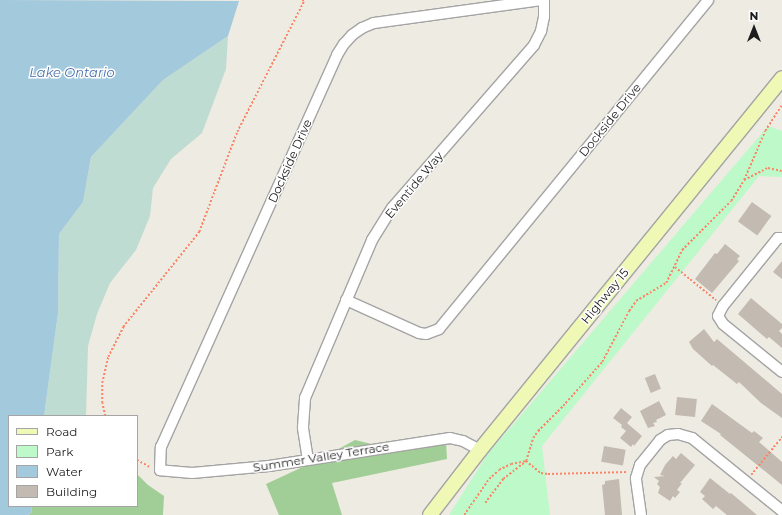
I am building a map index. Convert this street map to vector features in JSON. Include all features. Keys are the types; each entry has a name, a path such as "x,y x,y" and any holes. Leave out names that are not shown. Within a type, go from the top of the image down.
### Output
{"main road":[{"name":"Highway 15","path":"430,515 480,450 782,78"}],"street":[{"name":"Eventide Way","path":"308,460 303,426 305,398 372,240 392,208 534,45 542,24 544,0"},
{"name":"Dockside Drive","path":"160,470 161,447 337,55 344,44 352,35 362,28 374,23 544,0"},
{"name":"Dockside Drive","path":"346,300 419,333 433,332 439,329 708,0"},
{"path":"782,238 778,238 723,306 718,316 723,324 782,372"},
{"path":"641,515 636,478 640,465 660,440 668,435 678,434 692,438 782,511"},
{"name":"Summer Valley Terrace","path":"160,470 192,473 269,466 450,438 463,441 480,450"}],"path":[{"path":"105,415 102,403 102,383 108,357 123,327 199,232 237,132 304,1 301,0"},
{"path":"485,503 503,479 526,461 536,435 602,362 629,310 636,300 666,283 682,250 731,200 744,180 764,131 782,105"},
{"path":"744,180 768,168 782,171"},
{"path":"675,266 723,306"},
{"path":"746,481 782,437"},
{"path":"138,460 160,470"},
{"path":"464,515 489,480 499,470 511,464 526,461 541,473 548,474 638,472"}],"green space":[{"path":"768,126 782,131 782,177 759,176 542,446 550,515 449,515 487,455"},
{"path":"355,440 397,450 446,442 447,459 332,483 342,515 279,515 266,484 320,459"},
{"path":"138,475 148,485 164,496 163,515 28,515 32,512 31,507 138,507"}],"shaded area":[{"path":"228,36 226,69 202,133 171,159 153,188 150,216 136,250 110,283 97,314 88,346 86,415 44,415 58,313 59,234 83,202 91,157 163,80"}],"water":[{"name":"Lake Ontario","path":"0,0 239,1 228,36 163,80 91,157 83,202 59,234 58,313 44,415 8,415 8,507 31,507 32,512 28,515 0,515"}],"building":[{"path":"752,202 771,216 757,236 738,221"},
{"path":"725,244 740,256 737,259 739,261 712,293 695,279 715,253 717,254"},
{"path":"782,261 782,279 773,272"},
{"path":"751,298 782,324 782,328 779,331 782,334 782,348 769,337 767,339 738,314"},
{"path":"704,329 714,342 717,339 782,394 782,418 761,403 739,382 737,384 713,365 712,366 693,349 689,342"},
{"path":"655,374 661,389 651,393 645,378"},
{"path":"677,397 697,399 695,417 675,415"},
{"path":"659,401 666,415 656,420 657,422 653,423 655,426 648,428 640,411"},
{"path":"712,404 752,433 754,431 763,438 759,442 782,462 782,485 720,435 721,434 701,421"},
{"path":"621,408 632,417 627,423 642,436 634,446 633,444 631,447 620,438 626,431 621,427 622,425 613,418"},
{"path":"604,446 626,450 623,466 601,462"},
{"path":"681,453 695,465 680,483 682,483 677,490 680,492 675,498 673,496 670,501 658,493 660,487 657,484 659,481 654,477 665,476 660,475 665,465 673,456 676,459"},
{"path":"710,478 730,494 731,493 757,515 727,515 716,506 713,509 702,499 705,496 700,492"},
{"path":"619,479 622,515 605,515 602,485 605,484 605,481"}]}
